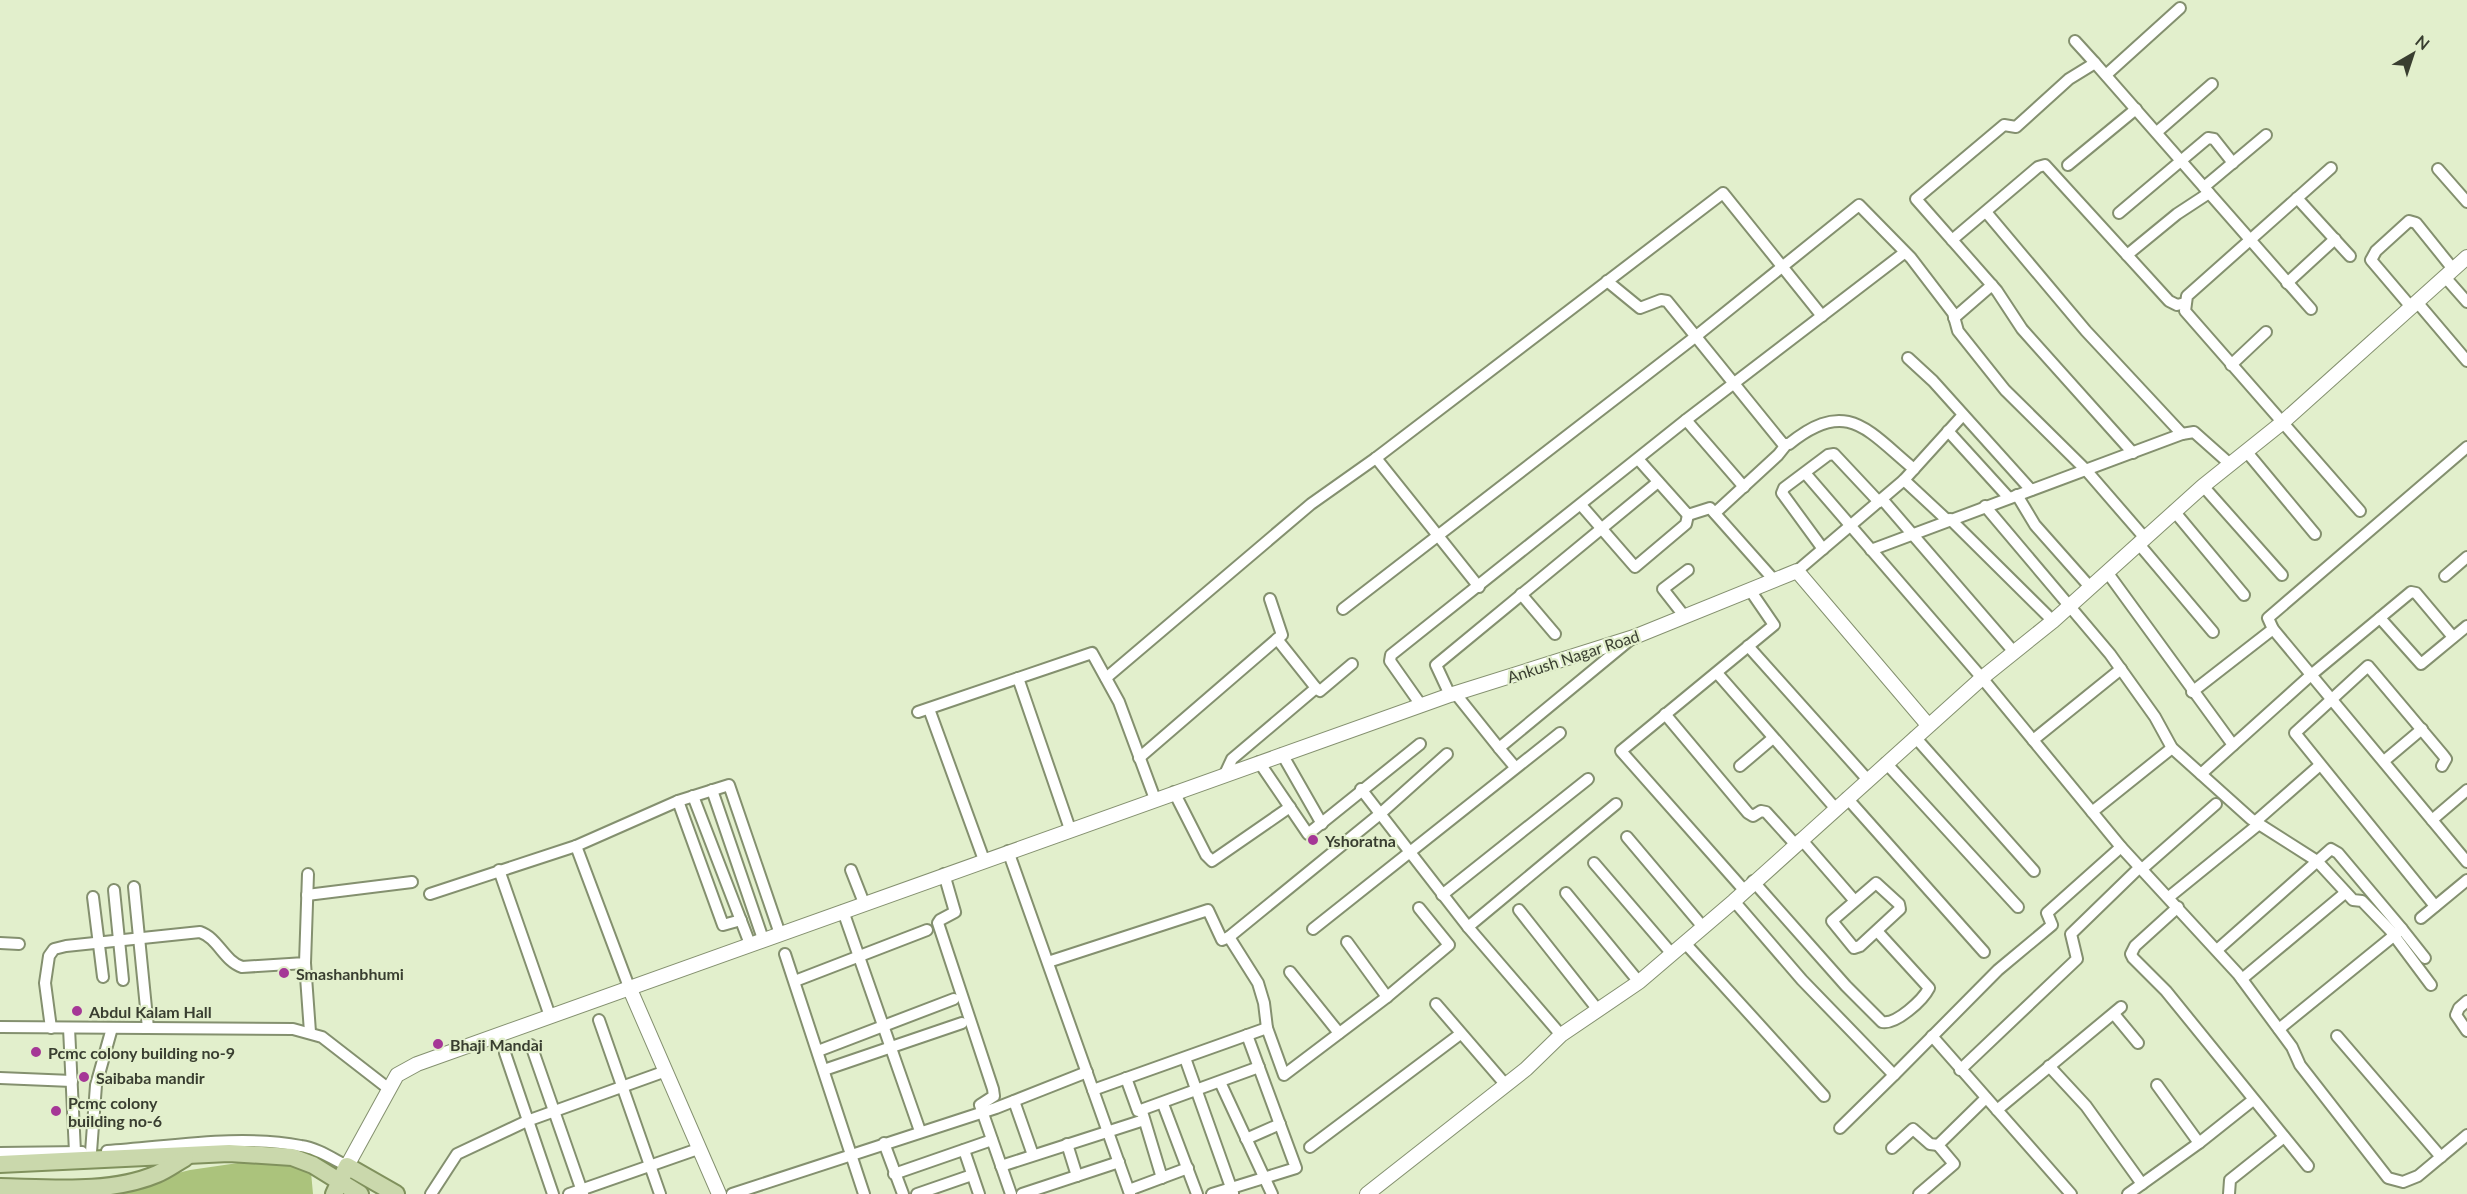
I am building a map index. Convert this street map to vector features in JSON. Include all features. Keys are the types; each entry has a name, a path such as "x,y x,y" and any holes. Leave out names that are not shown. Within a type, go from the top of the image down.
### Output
{"main road":[{"path":"0,1164 229,1153 292,1158 314,1165 337,1188 360,1194"},
{"path":"0,1187 90,1187 130,1182 157,1174 189,1155"},
{"path":"337,1188 347,1166 396,1194"}],"street":[{"path":"2107,74 2180,8"},
{"path":"2075,41 2107,74 2248,240 2311,309"},
{"path":"2095,63 2069,79 2016,127 2001,127 1916,199 1992,285 2022,329 2133,453"},
{"path":"2157,132 2212,84"},
{"path":"2068,165 2136,110"},
{"path":"2127,255 2206,190 2266,135"},
{"path":"2119,213 2181,160 2211,138 2233,163"},
{"path":"1952,240 2038,167 2045,165 2169,301 2177,305 2185,303"},
{"path":"2331,168 2187,296 2185,311 2360,512"},
{"path":"2438,169 2467,202"},
{"path":"1106,678 1311,504 1376,458 1723,193 1822,316"},
{"path":"2297,198 2350,256"},
{"path":"1343,609 1695,337 1859,205 1905,253 1954,318 1958,331 2006,390 2086,470 2213,632"},
{"path":"1986,212 2086,331 2182,434"},
{"path":"2467,302 2415,223 2409,221 2376,251 2371,260 2467,361"},
{"path":"2287,283 2335,239"},
{"path":"1422,705 1389,657 1686,420 1905,253"},
{"path":"1367,1194 1526,1069 1561,1035 1639,982 1734,902 1928,725 2053,621 2203,486 2283,422 2467,257"},
{"path":"1607,281 1640,308 1664,300 1779,440 1786,445"},
{"path":"1954,318 1992,285"},
{"path":"2230,365 2266,333"},
{"path":"1908,358 1933,381 1962,416 1988,441 2031,490"},
{"path":"1928,725 1797,571 1904,480 1962,416"},
{"path":"1686,420 1744,487"},
{"path":"1715,513 1786,445 1816,424 1829,421 1853,422 1914,469"},
{"path":"1948,431 2013,496 2035,525 2090,587"},
{"path":"1871,550 1948,519 2182,434 2194,432 2230,464"},
{"path":"2467,447 2268,618 2273,629 2432,820 2463,848 2467,862"},
{"path":"2246,450 2315,534"},
{"path":"1823,549 1782,493 1828,454 1834,454 1881,500 2014,652"},
{"path":"1376,458 1479,586"},
{"path":"1638,459 1688,515"},
{"path":"1805,473 1982,678 2121,847 2242,979 2292,1047 2300,1065 2388,1178 2403,1182 2418,1176 2467,1135"},
{"path":"1904,480 1948,519 2053,621"},
{"path":"1515,767 1453,694 1436,665 1658,482"},
{"path":"2203,486 2282,575"},
{"path":"1581,505 1635,567 1686,524 1688,515"},
{"path":"1985,506 2071,605 2121,669 2155,717 2172,747 2257,823 2317,861 2345,893 2353,900 2362,901 2425,958"},
{"path":"1688,515 1710,508 1774,580"},
{"path":"2174,511 2244,595"},
{"path":"2445,576 2467,557"},
{"path":"1685,616 1663,589 1688,570"},
{"name":"Ankush Nagar Road","path":"347,1166 388,1089 397,1076 417,1064 1259,762 1453,694 1634,637 1797,571"},
{"path":"2107,572 2192,692 2233,745"},
{"path":"1749,590 1774,625 1620,751 1846,986 1882,1022 1887,1023 1896,1019 1929,988 1877,931"},
{"path":"2200,774 2311,675 2414,592 2453,637"},
{"path":"1521,594 1555,634"},
{"path":"1139,758 1282,635 1270,599"},
{"path":"2380,618 2421,664 2467,626"},
{"path":"2192,692 2273,629"},
{"path":"1499,748 1634,637"},
{"path":"1277,639 1320,691 1353,664"},
{"path":"1748,646 1868,780"},
{"path":"984,860 923,711 1092,653 1119,702 1155,800"},
{"path":"2435,906 2295,733 2368,666 2446,759 2442,766"},
{"path":"2033,740 2121,669"},
{"path":"1716,673 1836,809"},
{"path":"1018,678 1070,829"},
{"path":"1225,774 1232,759 1316,688"},
{"path":"1665,714 1748,813 1753,816 1761,811 1766,812 1854,900"},
{"path":"2384,761 2422,729"},
{"path":"1313,929 1560,733"},
{"path":"1915,737 2034,871"},
{"path":"1740,766 1773,738"},
{"path":"1259,762 1308,834 1361,789 1420,744"},
{"path":"2092,812 2172,747"},
{"path":"1282,754 1322,824"},
{"path":"1048,962 1208,910 1222,940 1228,937 1380,814 1447,754"},
{"path":"1886,763 2018,907"},
{"path":"2169,897 2257,823 2320,765"},
{"path":"1442,895 1588,779"},
{"path":"430,894 576,846 678,801 729,785 780,934"},
{"path":"1361,789 1468,927 1561,1035"},
{"path":"712,790 764,939"},
{"path":"2432,820 2467,790"},
{"path":"1174,792 1206,855 1212,861 1290,807"},
{"path":"693,796 750,944"},
{"path":"1847,798 1984,952"},
{"path":"678,801 723,925 741,920"},
{"path":"1468,927 1616,804"},
{"path":"1960,1070 2078,959 2071,934 2141,868 2216,804"},
{"path":"1627,837 1703,927"},
{"path":"576,846 629,987 719,1194"},
{"path":"1840,1128 1998,970 2052,925 2047,913 2121,847"},
{"path":"2217,950 2304,875 2317,861 2334,849 2398,932 2431,985"},
{"path":"1008,851 1129,1192 1188,1168"},
{"path":"1594,863 1672,954"},
{"path":"500,870 550,1016"},
{"path":"851,870 864,903"},
{"path":"308,874 305,963 310,1032"},
{"path":"944,874 956,912 939,920 938,924 994,1094 991,1098 981,1102 982,1112 1011,1194"},
{"path":"2421,918 2467,880"},
{"path":"307,896 412,882"},
{"path":"1876,883 1899,904 1898,912 1857,948 1850,944 1833,925 1834,918 1854,900 1876,883"},
{"path":"134,887 148,1028"},
{"path":"114,890 121,941 123,980"},
{"path":"1566,892 1639,982"},
{"path":"2242,979 2345,893"},
{"path":"93,897 103,977"},
{"path":"1734,902 1803,980 1894,1075"},
{"path":"2178,907 2135,946 2132,954 2153,980 2166,991 2308,1166"},
{"path":"1228,937 1258,983 1264,1003 1267,1028 1284,1075 1387,997 1449,945 1419,908"},
{"path":"1518,910 1598,1010"},
{"path":"843,911 920,1131"},
{"path":"795,981 927,930"},
{"path":"51,1028 45,983 49,956 54,949 200,932 208,935 234,964 242,967 305,963"},
{"path":"2279,1029 2398,932"},
{"path":"1347,942 1387,997"},
{"path":"0,943 19,944"},
{"path":"1684,943 1824,1096"},
{"path":"785,954 864,1194"},
{"path":"1290,972 1339,1033"},
{"path":"818,1051 954,999"},
{"path":"2467,1001 2459,1008 2456,1015 2467,1031"},
{"path":"1436,1004 1460,1035 1505,1084"},
{"path":"1997,1110 2117,1011 2138,1043"},
{"path":"599,1020 660,1194"},
{"path":"824,1071 962,1023"},
{"path":"0,1027 293,1029 310,1032 339,1048 388,1089"},
{"path":"69,1028 75,1152"},
{"path":"91,1152 96,1085 111,1028"},
{"path":"1093,1090 1267,1028"},
{"path":"1212,1194 1233,1191 1296,1168 1247,1035"},
{"path":"1310,1147 1460,1035"},
{"path":"1932,1036 2071,1194"},
{"path":"2337,1036 2441,1157"},
{"path":"531,1045 582,1192"},
{"path":"505,1053 553,1194"},
{"path":"1185,1058 1233,1191"},
{"path":"2049,1066 2086,1107 2142,1184"},
{"path":"1001,1166 1067,1143 1108,1133 1163,1104 1258,1067"},
{"path":"430,1194 457,1154 527,1121 666,1071"},
{"path":"732,1194 982,1112 1087,1072"},
{"path":"0,1078 72,1081"},
{"path":"1126,1078 1138,1111 1143,1115 1162,1178"},
{"path":"1220,1082 1272,1194"},
{"path":"2157,1085 2199,1143"},
{"path":"1938,1145 1986,1098"},
{"path":"2128,1194 2199,1143 2253,1100"},
{"path":"1014,1101 1033,1155"},
{"path":"1163,1104 1197,1194"},
{"path":"1246,1139 1280,1124"},
{"path":"1892,1148 1913,1129 1930,1144 1938,1145 1954,1164 1919,1194"},
{"path":"2229,1194 2230,1180 2284,1137"},
{"path":"894,1174 992,1140"},
{"path":"0,1153 91,1152 229,1143 285,1144 314,1149 347,1166"},
{"path":"884,1143 903,1194"},
{"path":"1067,1143 1077,1176"},
{"path":"569,1194 582,1192 698,1149"},
{"path":"964,1150 978,1194"},
{"path":"1022,1194 1047,1190 1077,1176 1119,1162"},
{"path":"917,1194 972,1175"}],"green space":[{"path":"238,1163 295,1163 311,1172 313,1194 0,1194 142,1182 190,1170"}],"place":[{"name":"Yshoratna","path":"1313,840"},
{"name":"Smashanbhumi","path":"284,973"},
{"name":"Abdul Kalam Hall","path":"77,1011"},
{"name":"Bhaji Mandai","path":"438,1044"},
{"name":"Pcmc colony building no-9","path":"36,1052"},
{"name":"Saibaba mandir","path":"84,1077"},
{"name":"Pcmc colony building no-6","path":"56,1111"}]}
